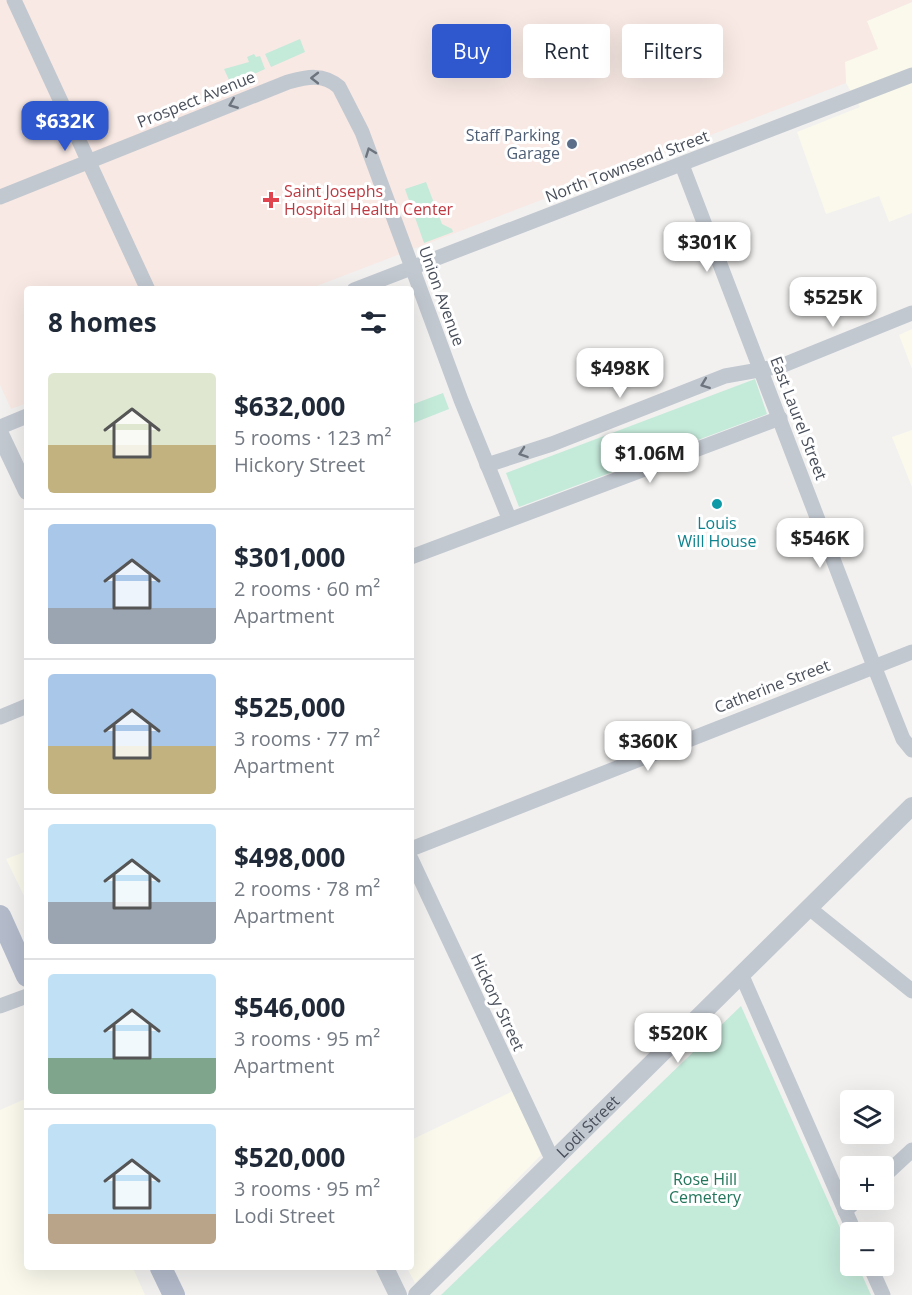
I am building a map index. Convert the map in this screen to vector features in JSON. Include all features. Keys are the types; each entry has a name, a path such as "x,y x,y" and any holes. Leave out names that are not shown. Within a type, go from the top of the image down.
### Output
{"main road":[{"path":"0,916 24,968"},
{"path":"162,1270 174,1295"}],"street":[{"path":"14,0 146,286"},
{"name":"North Townsend Street","path":"364,286 912,75"},
{"name":"Prospect Avenue","path":"0,197 288,82 320,77 339,87"},
{"name":"Union Avenue","path":"339,87 362,132 509,518"},
{"name":"East Laurel Street","path":"682,165 874,666 903,738 912,750"},
{"path":"487,465 552,444 725,376 790,363 912,313"},
{"path":"0,427 24,417"},
{"path":"414,556 509,518 780,418"},
{"path":"0,434 24,485"},
{"name":"Catherine Street","path":"414,848 912,652"},
{"path":"0,717 24,707"},
{"name":"Lodi Street","path":"417,1295 912,806"},
{"name":"Hickory Street","path":"414,865 553,1161"},
{"path":"809,908 912,991"},
{"path":"741,976 850,1222"},
{"path":"0,1006 24,997"},
{"path":"894,1167 912,1150"},
{"path":"386,1270 398,1295"},
{"path":"874,1276 883,1295"}],"shaded area":[{"name":"Saint Josephs Hospital Health Center","path":"0,0 912,0 912,2 867,21 878,49 845,62 846,83 317,286 24,286 24,404 11,409 0,385"},
{"path":"912,2 912,213 889,222 879,196 826,214 797,132 860,107 846,83 845,62 867,21"},
{"path":"912,329 912,369 899,335"},
{"path":"912,430 912,487 892,437"},
{"path":"24,852 24,896 6,859"},
{"path":"515,1090 541,1155 415,1283 408,1270 414,1270 414,1139"},
{"path":"24,1099 24,1270 134,1270 145,1295 0,1295 0,1110"}],"green space":[{"path":"300,39 305,52 271,67 265,54"},
{"path":"254,54 256,57 260,56 265,69 230,82 224,69 249,62 247,57"},
{"path":"426,182 442,224 452,229 453,232 424,243 405,189"},
{"path":"755,379 767,414 519,507 506,473"},
{"path":"443,393 449,409 414,423 414,404"},
{"name":"Rose Hill Cemetery","path":"741,1006 840,1228 840,1276 862,1276 871,1295 441,1295"}],"place":[{"name":"Staff Parking Garage","path":"572,144"},
{"name":"Saint Josephs Hospital Health Center","path":"271,200"},
{"name":"Louis Will House","path":"717,504"}]}
